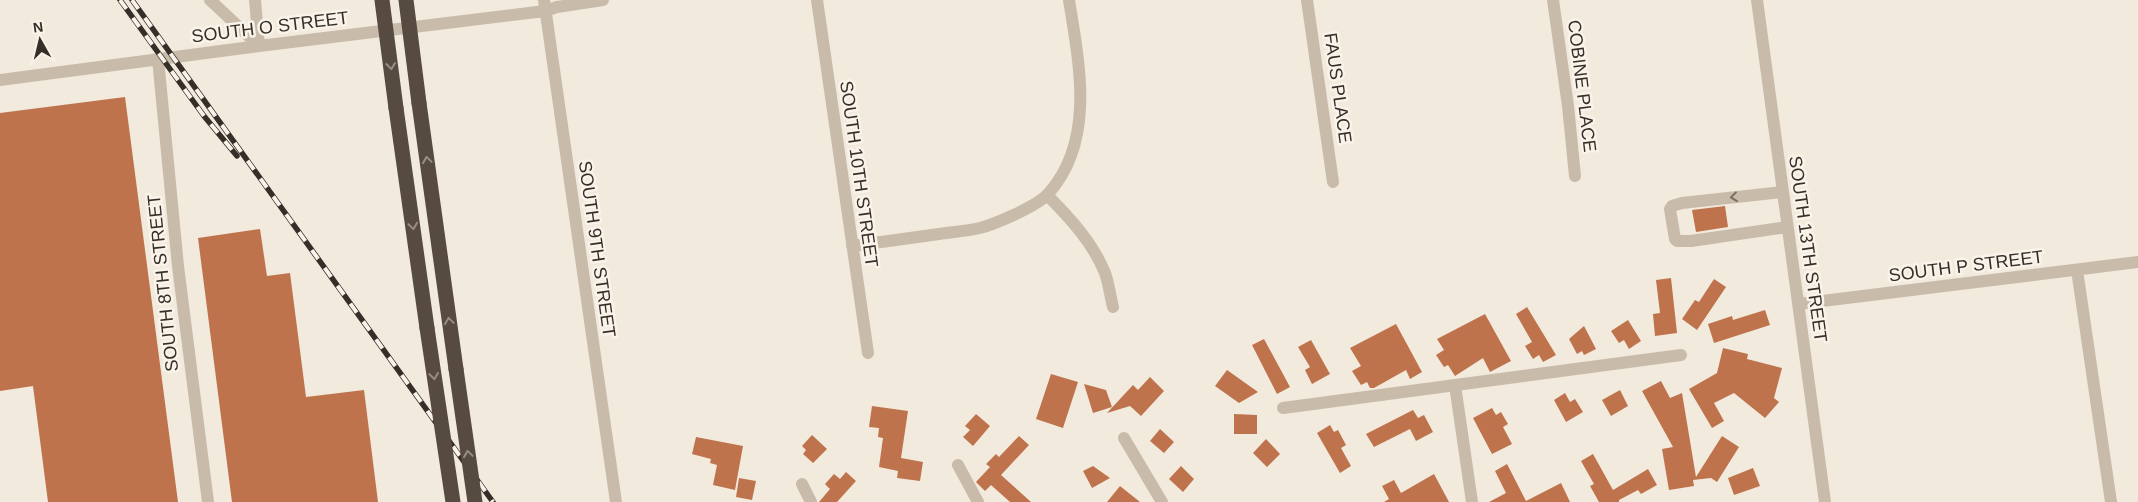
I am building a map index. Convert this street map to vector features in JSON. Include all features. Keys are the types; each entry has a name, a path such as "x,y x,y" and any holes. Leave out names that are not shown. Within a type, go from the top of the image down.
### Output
{"highway":[{"path":"382,0 453,502"},
{"path":"406,0 475,502"}],"street":[{"path":"210,0 259,46"},
{"path":"255,0 259,46"},
{"name":"SOUTH O STREET","path":"0,80 545,6 557,7 603,0"},
{"name":"SOUTH 10TH STREET","path":"817,0 868,353"},
{"path":"852,246 981,228 1009,218 1047,195 1062,176 1072,151 1079,123 1081,84 1069,0"},
{"name":"FAUS PLACE","path":"1308,0 1333,182"},
{"name":"COBINE PLACE","path":"1553,0 1568,106 1575,176"},
{"name":"SOUTH 13TH STREET","path":"1757,0 1826,502"},
{"name":"SOUTH 9TH STREET","path":"545,6 616,502"},
{"name":"SOUTH 8TH STREET","path":"158,59 178,266 208,502"},
{"path":"1783,192 1682,204 1672,206 1670,209 1675,239 1677,241 1691,241 1788,227"},
{"path":"1047,195 1070,218 1095,252 1105,274 1113,307"},
{"name":"SOUTH P STREET","path":"1798,304 2138,262"},
{"path":"2076,270 2111,502"},
{"path":"1283,408 1681,355"},
{"path":"1455,385 1472,502"},
{"path":"1124,438 1162,502"},
{"path":"958,465 978,502"},
{"path":"802,484 811,502"}],"building":[{"path":"125,97 178,502 48,502 33,386 0,391 0,113"},
{"path":"1725,206 1728,227 1696,232 1692,210"},
{"path":"260,229 267,276 290,273 306,397 364,390 378,502 232,502 198,238"},
{"path":"1671,278 1677,333 1655,336 1653,314 1660,313 1656,280"},
{"path":"1714,279 1726,287 1697,330 1682,319 1695,300 1699,302"},
{"path":"1527,307 1556,355 1543,362 1539,355 1533,359 1525,346 1532,342 1516,314"},
{"path":"1765,310 1770,325 1714,343 1708,324 1732,316 1733,320"},
{"path":"1485,314 1511,361 1490,372 1483,358 1455,376 1448,365 1444,367 1436,355 1444,350 1437,339"},
{"path":"1628,320 1641,341 1629,349 1624,340 1619,343 1611,331"},
{"path":"1396,324 1422,372 1410,379 1406,370 1374,388 1370,388 1367,382 1361,385 1352,371 1361,366 1350,348"},
{"path":"1584,326 1596,349 1584,355 1582,351 1577,354 1569,339"},
{"path":"1264,339 1290,387 1277,394 1252,345"},
{"path":"1311,340 1330,374 1312,384 1305,370 1310,367 1298,347"},
{"path":"1723,348 1748,354 1747,359 1782,368 1774,398 1779,402 1765,418 1734,393 1714,403 1724,421 1712,428 1689,389 1717,373"},
{"path":"1227,370 1258,392 1239,403 1215,386"},
{"path":"1051,374 1078,382 1063,428 1036,419"},
{"path":"1150,377 1164,391 1141,416 1130,406 1107,413 1133,385 1138,390"},
{"path":"1661,381 1670,398 1682,393 1696,477 1722,436 1739,447 1717,482 1711,478 1693,480 1694,486 1669,490 1662,449 1673,447 1642,391"},
{"path":"1084,384 1106,390 1112,407 1093,413"},
{"path":"1620,390 1628,406 1611,416 1602,400"},
{"path":"1565,393 1570,402 1575,399 1583,412 1566,422 1554,400"},
{"path":"872,406 908,411 901,458 923,462 920,481 897,478 898,471 879,467 883,438 878,437 879,428 869,427"},
{"path":"1492,408 1496,415 1501,412 1508,424 1503,427 1512,444 1492,454 1473,418"},
{"path":"1413,410 1418,418 1424,415 1433,432 1416,441 1410,429 1374,447 1366,434"},
{"path":"976,414 990,426 973,446 963,437 970,430 965,426"},
{"path":"1234,414 1257,415 1257,434 1234,434"},
{"path":"1330,425 1334,432 1338,430 1346,445 1341,448 1351,466 1340,473 1317,433"},
{"path":"1160,429 1174,442 1164,453 1150,441"},
{"path":"812,435 827,449 813,463 803,454 806,450 802,446"},
{"path":"1019,436 1029,445 1001,475 1031,502 1010,502 991,485 985,491 976,482 990,467 986,464 996,454 999,457"},
{"path":"696,437 743,446 735,490 713,485 717,465 710,463 711,459 692,454"},
{"path":"1266,439 1280,454 1267,467 1253,453"},
{"path":"1593,454 1613,490 1648,469 1657,485 1641,494 1638,490 1619,500 1619,502 1599,502 1590,486 1594,484 1581,461"},
{"path":"1507,464 1526,501 1561,483 1570,502 1489,502 1506,493 1495,471"},
{"path":"1093,466 1110,478 1092,488 1083,471"},
{"path":"1181,466 1194,479 1183,492 1169,479"},
{"path":"1753,468 1760,486 1734,495 1728,478"},
{"path":"846,472 856,481 837,502 819,502 830,489 825,484 834,474 840,479"},
{"path":"1434,474 1449,502 1384,502 1389,499 1382,486 1394,480 1401,493"},
{"path":"739,478 756,481 752,500 736,497"},
{"path":"1120,486 1140,502 1107,502"}],"railway":[{"path":"120,0 204,116 237,156"},
{"path":"132,0 493,502"}]}
